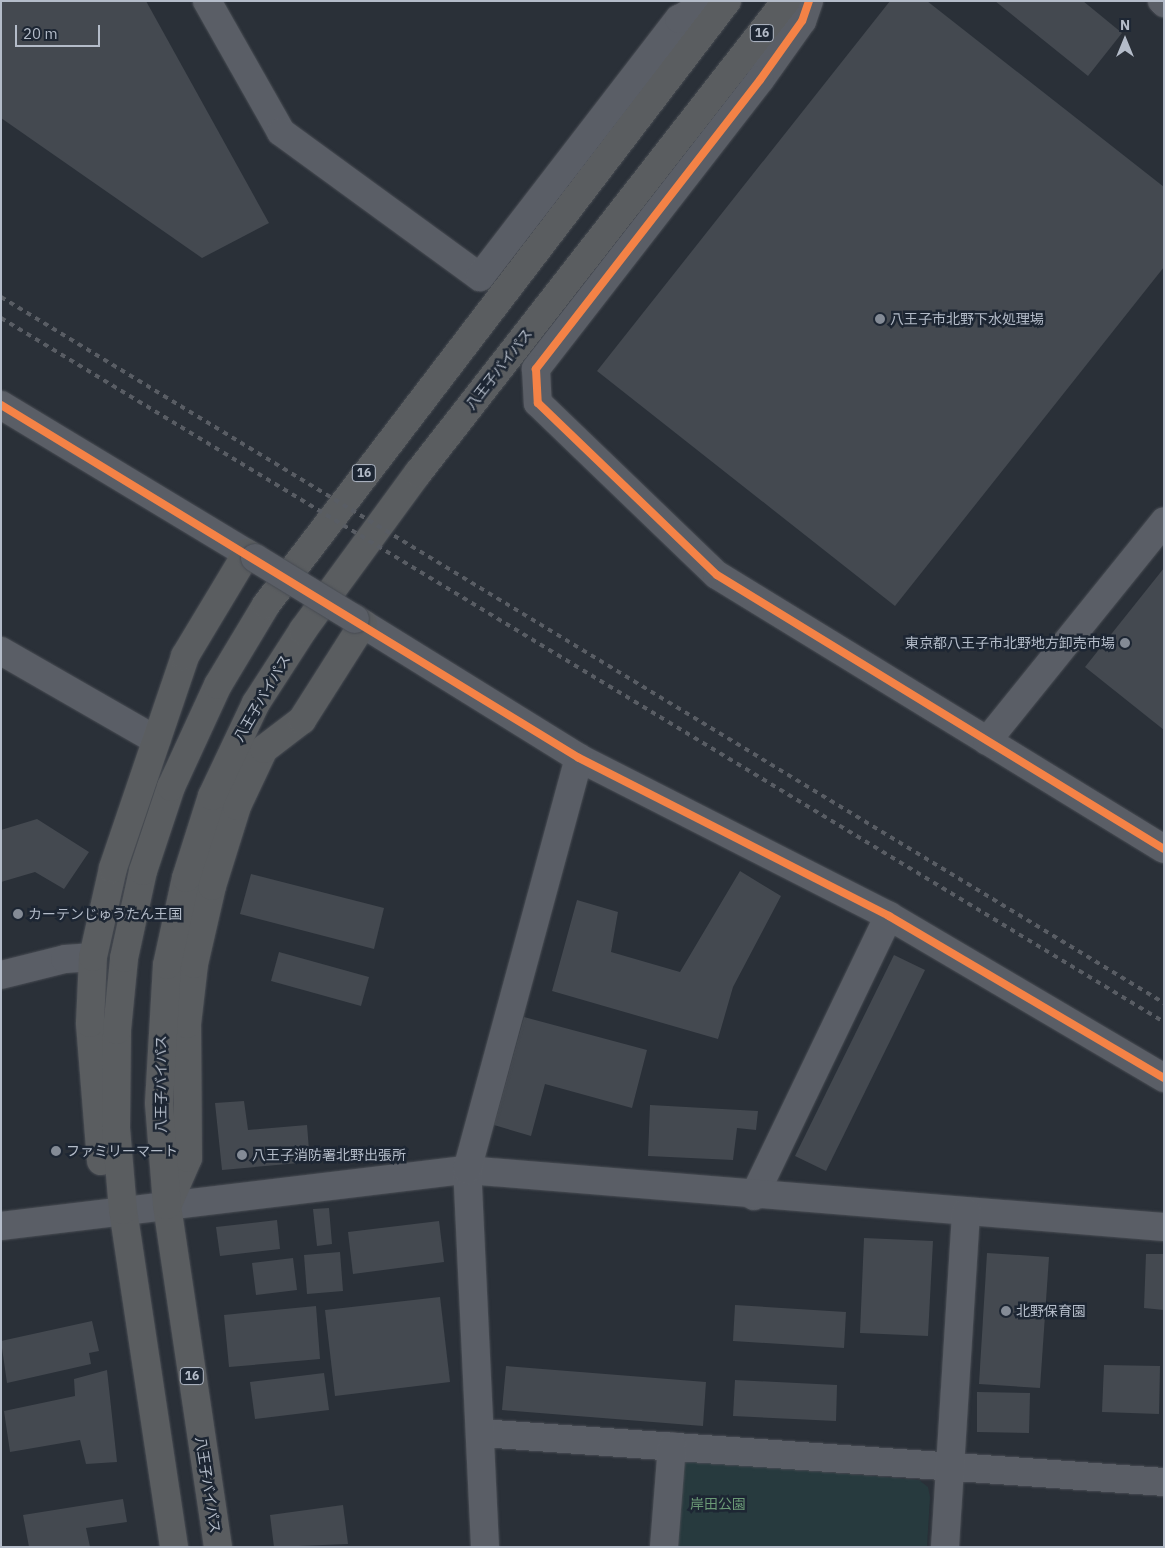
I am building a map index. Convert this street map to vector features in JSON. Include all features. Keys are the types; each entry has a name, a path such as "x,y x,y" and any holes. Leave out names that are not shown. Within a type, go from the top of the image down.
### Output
{"highway":[{"name":"16","path":"174,1547 123,1210 116,1104 117,1030 124,958 143,871 193,733 266,605 727,1"},
{"name":"八王子バイパス","path":"218,1547 167,1205 159,1103 167,964 186,878 212,796 232,748 302,630 418,473 786,1"},
{"path":"123,1210 102,1169 98,1138 90,1023 93,958 113,868 185,656 251,556"},
{"path":"167,1205 188,1158 187,1024 194,964 212,886 237,806 264,749 302,720 359,622"}],"street":[{"path":"207,1 281,132 480,277 679,19 711,1"},
{"path":"809,1 802,21 760,80 536,369 538,403 717,575 1164,849"},
{"path":"1,405 579,758 890,916 1164,1078"},
{"path":"987,741 1164,522"},
{"path":"1,651 156,740"},
{"path":"486,1547 467,1170 579,758"},
{"path":"754,1196 890,916"},
{"path":"1,975 65,959 93,958"},
{"path":"1,1226 467,1170 754,1196 1164,1228"},
{"path":"945,1547 966,1212"},
{"path":"481,1432 1164,1482"},
{"path":"664,1547 672,1446"}],"green space":[{"name":"岸田公園","path":"686,1460 919,1480 928,1487 930,1497 927,1547 671,1547 677,1471"}],"building":[{"path":"1,1 146,1 269,223 202,258 1,118"},
{"name":"八王子市北野下水処理場","path":"890,1 927,1 1164,187 1164,267 895,606 597,371"},
{"path":"995,1 1083,1 1122,33 1088,76"},
{"path":"1164,568 1164,730 1085,667"},
{"path":"37,819 89,852 64,889 35,872 1,882 1,830"},
{"path":"740,871 781,896 733,987 718,1039 552,991 577,900 618,912 611,952 680,972"},
{"path":"251,874 384,908 374,949 240,914"},
{"path":"279,952 369,977 361,1006 271,981"},
{"path":"894,955 925,970 826,1171 795,1156"},
{"path":"524,1017 647,1050 632,1108 545,1084 531,1136 494,1125"},
{"path":"244,1101 248,1130 307,1125 310,1162 222,1170 215,1103"},
{"path":"650,1105 758,1111 756,1130 737,1128 733,1160 648,1156"},
{"path":"329,1208 332,1244 317,1246 313,1209"},
{"path":"277,1220 280,1249 220,1256 216,1227"},
{"path":"439,1221 444,1262 353,1274 348,1232"},
{"path":"864,1238 933,1241 928,1336 860,1333"},
{"path":"340,1252 343,1291 307,1294 304,1255"},
{"path":"987,1253 1049,1257 1040,1388 979,1384"},
{"path":"1146,1254 1164,1254 1164,1310 1144,1308"},
{"path":"293,1258 297,1290 256,1295 252,1263"},
{"path":"440,1297 450,1382 335,1396 325,1310"},
{"path":"735,1305 846,1312 844,1348 733,1341"},
{"path":"316,1306 320,1359 229,1367 224,1315"},
{"path":"92,1321 99,1351 89,1353 91,1364 7,1383 1,1341"},
{"path":"1104,1365 1160,1366 1159,1414 1102,1412"},
{"path":"506,1366 706,1382 703,1426 502,1410"},
{"path":"107,1370 117,1462 86,1464 80,1440 10,1452 4,1411 75,1396 74,1379"},
{"path":"324,1373 329,1410 255,1419 250,1382"},
{"path":"735,1380 837,1385 836,1421 733,1416"},
{"path":"977,1392 1030,1393 1029,1433 977,1432"},
{"path":"123,1499 127,1522 86,1528 90,1547 29,1547 23,1515"},
{"path":"343,1505 348,1544 274,1547 270,1515"}],"railway":[{"path":"1,297 1164,1003"},
{"path":"1,318 1164,1022"}],"cycle path":[{"path":"809,1 802,21 760,80 536,369 538,403 717,575 1164,849"},
{"path":"1,405 579,758 889,916 1164,1078"}],"place":[{"name":"八王子市北野下水処理場","path":"880,319"},
{"name":"東京都八王子市北野地方卸売市場","path":"1125,643"},
{"name":"カーテンじゅうたん王国","path":"18,914"},
{"name":"ファミリーマート","path":"56,1151"},
{"name":"八王子消防署北野出張所","path":"242,1155"},
{"name":"北野保育園","path":"1006,1311"}]}
